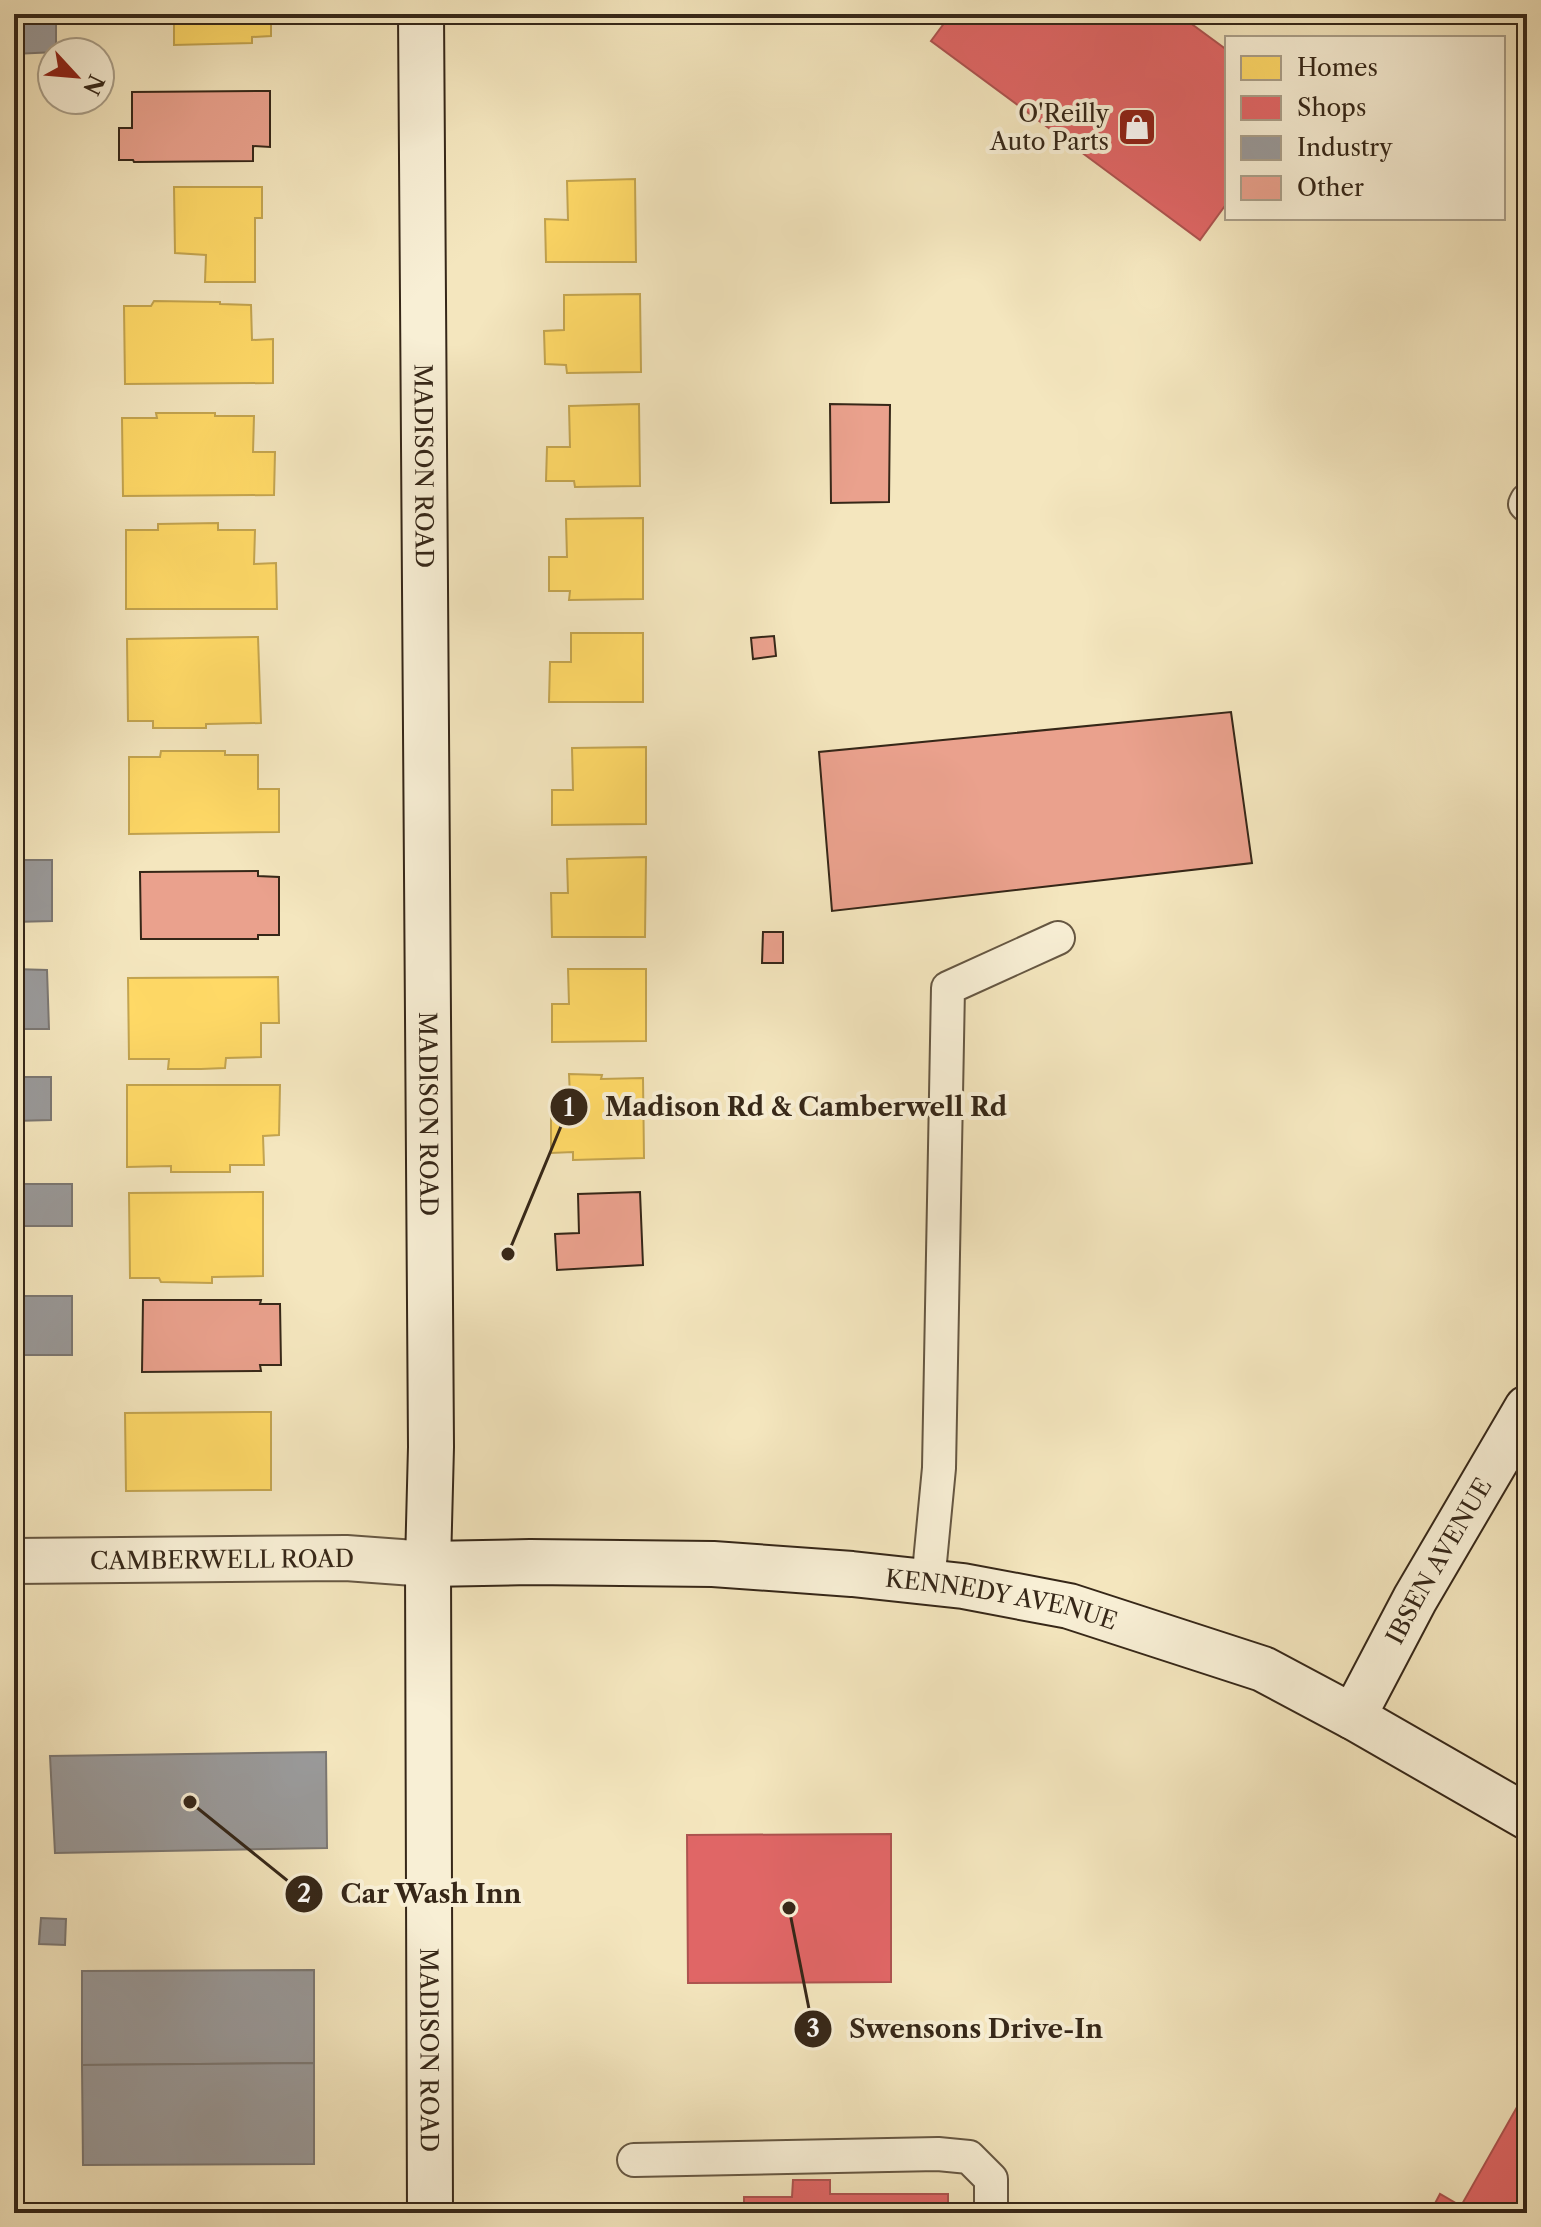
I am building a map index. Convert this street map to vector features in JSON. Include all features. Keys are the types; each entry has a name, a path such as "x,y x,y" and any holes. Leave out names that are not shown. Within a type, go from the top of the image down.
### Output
{"main road":[{"name":"MADISON ROAD","path":"421,14 431,1431 428,1564 430,2213"},
{"name":"IBSEN AVENUE","path":"1353,1717 1415,1599 1527,1408"},
{"name":"CAMBERWELL ROAD","path":"14,1561 346,1558 428,1564"},
{"name":"KENNEDY AVENUE","path":"428,1564 713,1564 963,1586 1069,1606 1263,1669 1527,1817"}],"lane":[{"path":"928,1583 939,1468 948,988 1058,938"},
{"path":"634,2160 938,2154 969,2157 991,2179 991,2213"}],"building: Homes":[{"path":"174,14 271,14 271,36 252,37 252,43 174,45"},
{"path":"635,179 636,262 546,262 545,219 568,220 567,181"},
{"path":"174,187 262,187 262,218 255,218 255,282 205,282 206,255 175,253"},
{"path":"640,294 641,372 567,373 566,365 545,364 544,331 564,330 564,295"},
{"path":"154,301 251,305 252,340 273,339 273,383 125,384 124,306 151,306"},
{"path":"639,404 640,486 575,487 574,481 546,481 547,447 570,447 569,406"},
{"path":"156,413 254,416 253,452 275,452 274,495 123,496 122,418 157,418"},
{"path":"643,518 643,599 569,600 570,591 549,591 549,557 567,557 566,519"},
{"path":"218,523 218,530 255,530 254,564 276,563 277,609 126,609 126,530 158,530 158,524"},
{"path":"571,633 643,633 643,702 549,702 550,662 571,662"},
{"path":"258,637 261,723 206,724 206,728 153,728 153,721 128,721 127,639"},
{"path":"646,747 646,824 552,825 552,790 573,790 572,748"},
{"path":"161,751 225,751 225,755 258,755 258,789 279,789 279,832 129,834 129,757 160,757"},
{"path":"646,857 645,937 552,937 551,893 568,893 567,859"},
{"path":"568,969 646,969 646,1041 552,1042 552,1004 569,1004"},
{"path":"278,977 279,1023 261,1023 261,1057 226,1058 225,1068 201,1069 168,1069 169,1059 129,1059 128,978"},
{"path":"569,1074 602,1075 601,1079 643,1078 644,1158 573,1160 573,1152 551,1153 551,1118 571,1118"},
{"path":"127,1085 280,1085 279,1135 263,1136 264,1165 230,1165 230,1172 171,1172 171,1166 127,1167"},
{"path":"263,1192 263,1276 212,1277 212,1283 130,1278 129,1193"},
{"path":"271,1412 271,1490 126,1491 125,1413"}],"building: Shops":[{"name":"O'Reilly Auto Parts","path":"951,14 1178,14 1225,49 1225,206 1200,240 931,41"},
{"path":"891,1834 891,1982 688,1983 687,1835"},
{"path":"1521,2100 1527,2103 1527,2213 1430,2213 1440,2194 1461,2206"},
{"path":"793,2180 830,2180 830,2194 948,2194 948,2213 744,2213 744,2197 792,2197"}],"building: Industry":[{"path":"14,14 56,14 56,36 36,36 36,53 14,54"},
{"path":"14,860 52,860 52,921 14,922"},
{"path":"14,969 47,970 49,1029 14,1029"},
{"path":"14,1077 51,1077 51,1120 14,1121"},
{"path":"15,1184 72,1184 72,1226 16,1226"},
{"path":"14,1296 72,1296 72,1355 14,1355"},
{"path":"326,1752 327,1848 55,1853 50,1756"},
{"path":"41,1918 66,1919 65,1945 39,1944"},
{"path":"314,1970 314,2063 82,2065 82,1971"},
{"path":"314,2063 314,2164 83,2165 82,2065"}],"building: Other":[{"path":"270,91 270,147 253,146 253,161 119,160 119,128 132,128 132,92"},
{"path":"830,404 890,405 889,502 831,503"},
{"path":"774,636 776,656 753,659 751,638"},
{"path":"1231,712 1252,863 832,911 819,752"},
{"path":"258,871 258,876 279,877 279,935 258,935 258,939 141,939 140,872"},
{"path":"763,932 783,932 783,963 762,963"},
{"path":"640,1192 643,1265 557,1270 555,1234 579,1233 578,1194"},
{"path":"143,1300 261,1300 260,1304 280,1304 281,1365 260,1365 261,1371 142,1372"}],"place":[{"name":"O'Reilly Auto Parts","path":"1137,127"},
{"name":"Madison Rd & Camberwell Rd","path":"508,1254"},
{"name":"Car Wash Inn","path":"190,1802"},
{"name":"Swensons Drive-In","path":"789,1908"}]}
